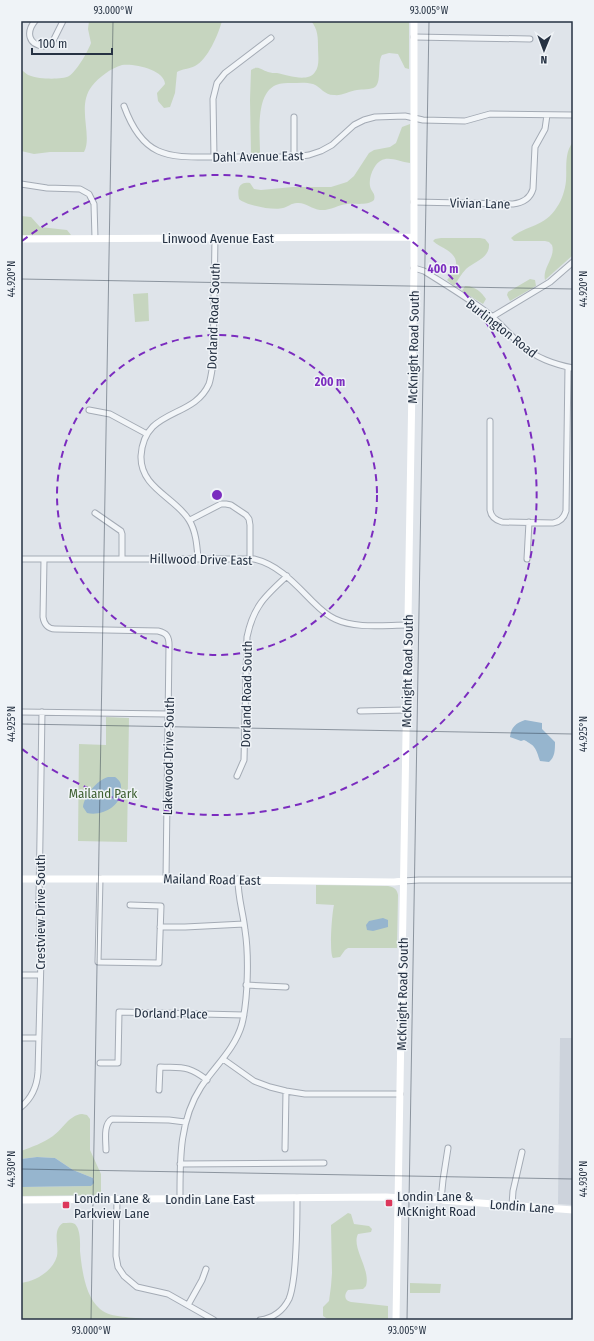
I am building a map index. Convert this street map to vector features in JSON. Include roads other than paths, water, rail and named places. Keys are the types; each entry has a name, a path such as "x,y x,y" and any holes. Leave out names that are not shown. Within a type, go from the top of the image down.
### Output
{"street":[{"path":"35,21 30,29 30,38 36,44 44,46 53,41 63,21"},
{"name":"McKnight Road South","path":"396,1320 414,268 414,21"},
{"path":"414,37 530,39"},
{"path":"214,157 213,99 215,89 227,71 271,38"},
{"name":"Dahl Avenue East","path":"124,106 129,120 143,141 165,154 179,157 294,157 309,155 325,149 336,142 351,127 368,119 383,116 405,116 423,120 464,121 488,114 573,115"},
{"name":"Vivian Lane","path":"414,202 512,204 525,200 533,189 534,149 546,129 547,115"},
{"path":"294,117 294,157"},
{"path":"21,184 47,188 78,189 88,193 93,199 95,206 95,238"},
{"name":"Linwood Avenue East","path":"21,239 414,237"},
{"name":"Dorland Road South","path":"198,558 190,520 182,510 158,490 146,476 143,470 141,456 147,434 153,426 163,418 186,407 196,400 209,384 212,364 215,238"},
{"path":"492,317 546,284 573,262"},
{"name":"Burlington Road","path":"414,268 424,271 492,317 527,350 544,360 570,367"},
{"path":"490,421 492,516 498,521 529,522 557,522 563,518 565,514 570,367"},
{"path":"89,410 110,414 147,434"},
{"path":"190,520 221,504 231,505 246,515 249,520 250,558"},
{"path":"95,513 121,531 122,558"},
{"path":"527,559 529,522"},
{"name":"Hillwood Drive East","path":"21,559 250,558 269,564 287,576 323,611 337,620 357,624 408,625"},
{"name":"Lakewood Drive South","path":"44,559 43,617 46,624 50,628 157,631 167,635 169,644 166,879"},
{"name":"Dorland Road South","path":"238,776 244,760 248,628 255,611 260,604 287,576"},
{"path":"360,711 406,710"},
{"path":"21,712 168,714"},
{"name":"Crestview Drive South","path":"21,1107 31,1097 37,1080 40,975 39,879 42,712"},
{"name":"Mailand Road East","path":"21,879 404,881"},
{"path":"100,879 98,962 159,963 161,906 130,905"},
{"path":"180,1199 181,1144 193,1101 238,1036 244,1015 248,950 238,899 238,879"},
{"path":"404,881 573,880"},
{"path":"160,927 244,924"},
{"path":"21,974 40,975"},
{"path":"246,985 286,987"},
{"name":"Dorland Place","path":"100,1063 118,1064 119,1012 244,1015"},
{"path":"21,1038 39,1038"},
{"path":"223,1059 254,1081 286,1091 309,1094 400,1094"},
{"path":"159,1090 160,1067 189,1069 197,1072 207,1080"},
{"path":"285,1150 286,1091"},
{"path":"106,1150 106,1126 112,1119 171,1120 186,1122"},
{"path":"441,1200 448,1148"},
{"path":"512,1205 513,1191 522,1152"},
{"path":"180,1164 324,1163"},
{"path":"260,1320 277,1314 285,1305 290,1296 297,1248 297,1198"},
{"name":"Londin Lane East","path":"21,1200 398,1198"},
{"name":"Londin Lane","path":"398,1198 573,1210"},
{"path":"117,1199 116,1256 118,1267 122,1274 128,1281 137,1287 163,1293 214,1320"},
{"path":"188,1305 202,1280 206,1269"}],"water":[{"path":"525,720 542,723 542,729 555,742 554,756 549,762 540,761 535,748 528,742 510,737 514,726"},
{"path":"108,777 115,777 120,782 121,793 119,799 116,804 105,811 93,814 87,813 83,807 88,793 100,781"},
{"path":"383,918 388,920 388,927 373,931 367,930 366,925 369,921"},
{"path":"37,1157 55,1158 73,1170 93,1178 94,1183 91,1186 21,1187 21,1159"}],"place":[{"name":"Londin Lane & McKnight Road","path":"389,1203"},
{"name":"Londin Lane & Parkview Lane","path":"66,1205"}],"park label":[{"name":"Mailand Park","path":"103,793"}]}
